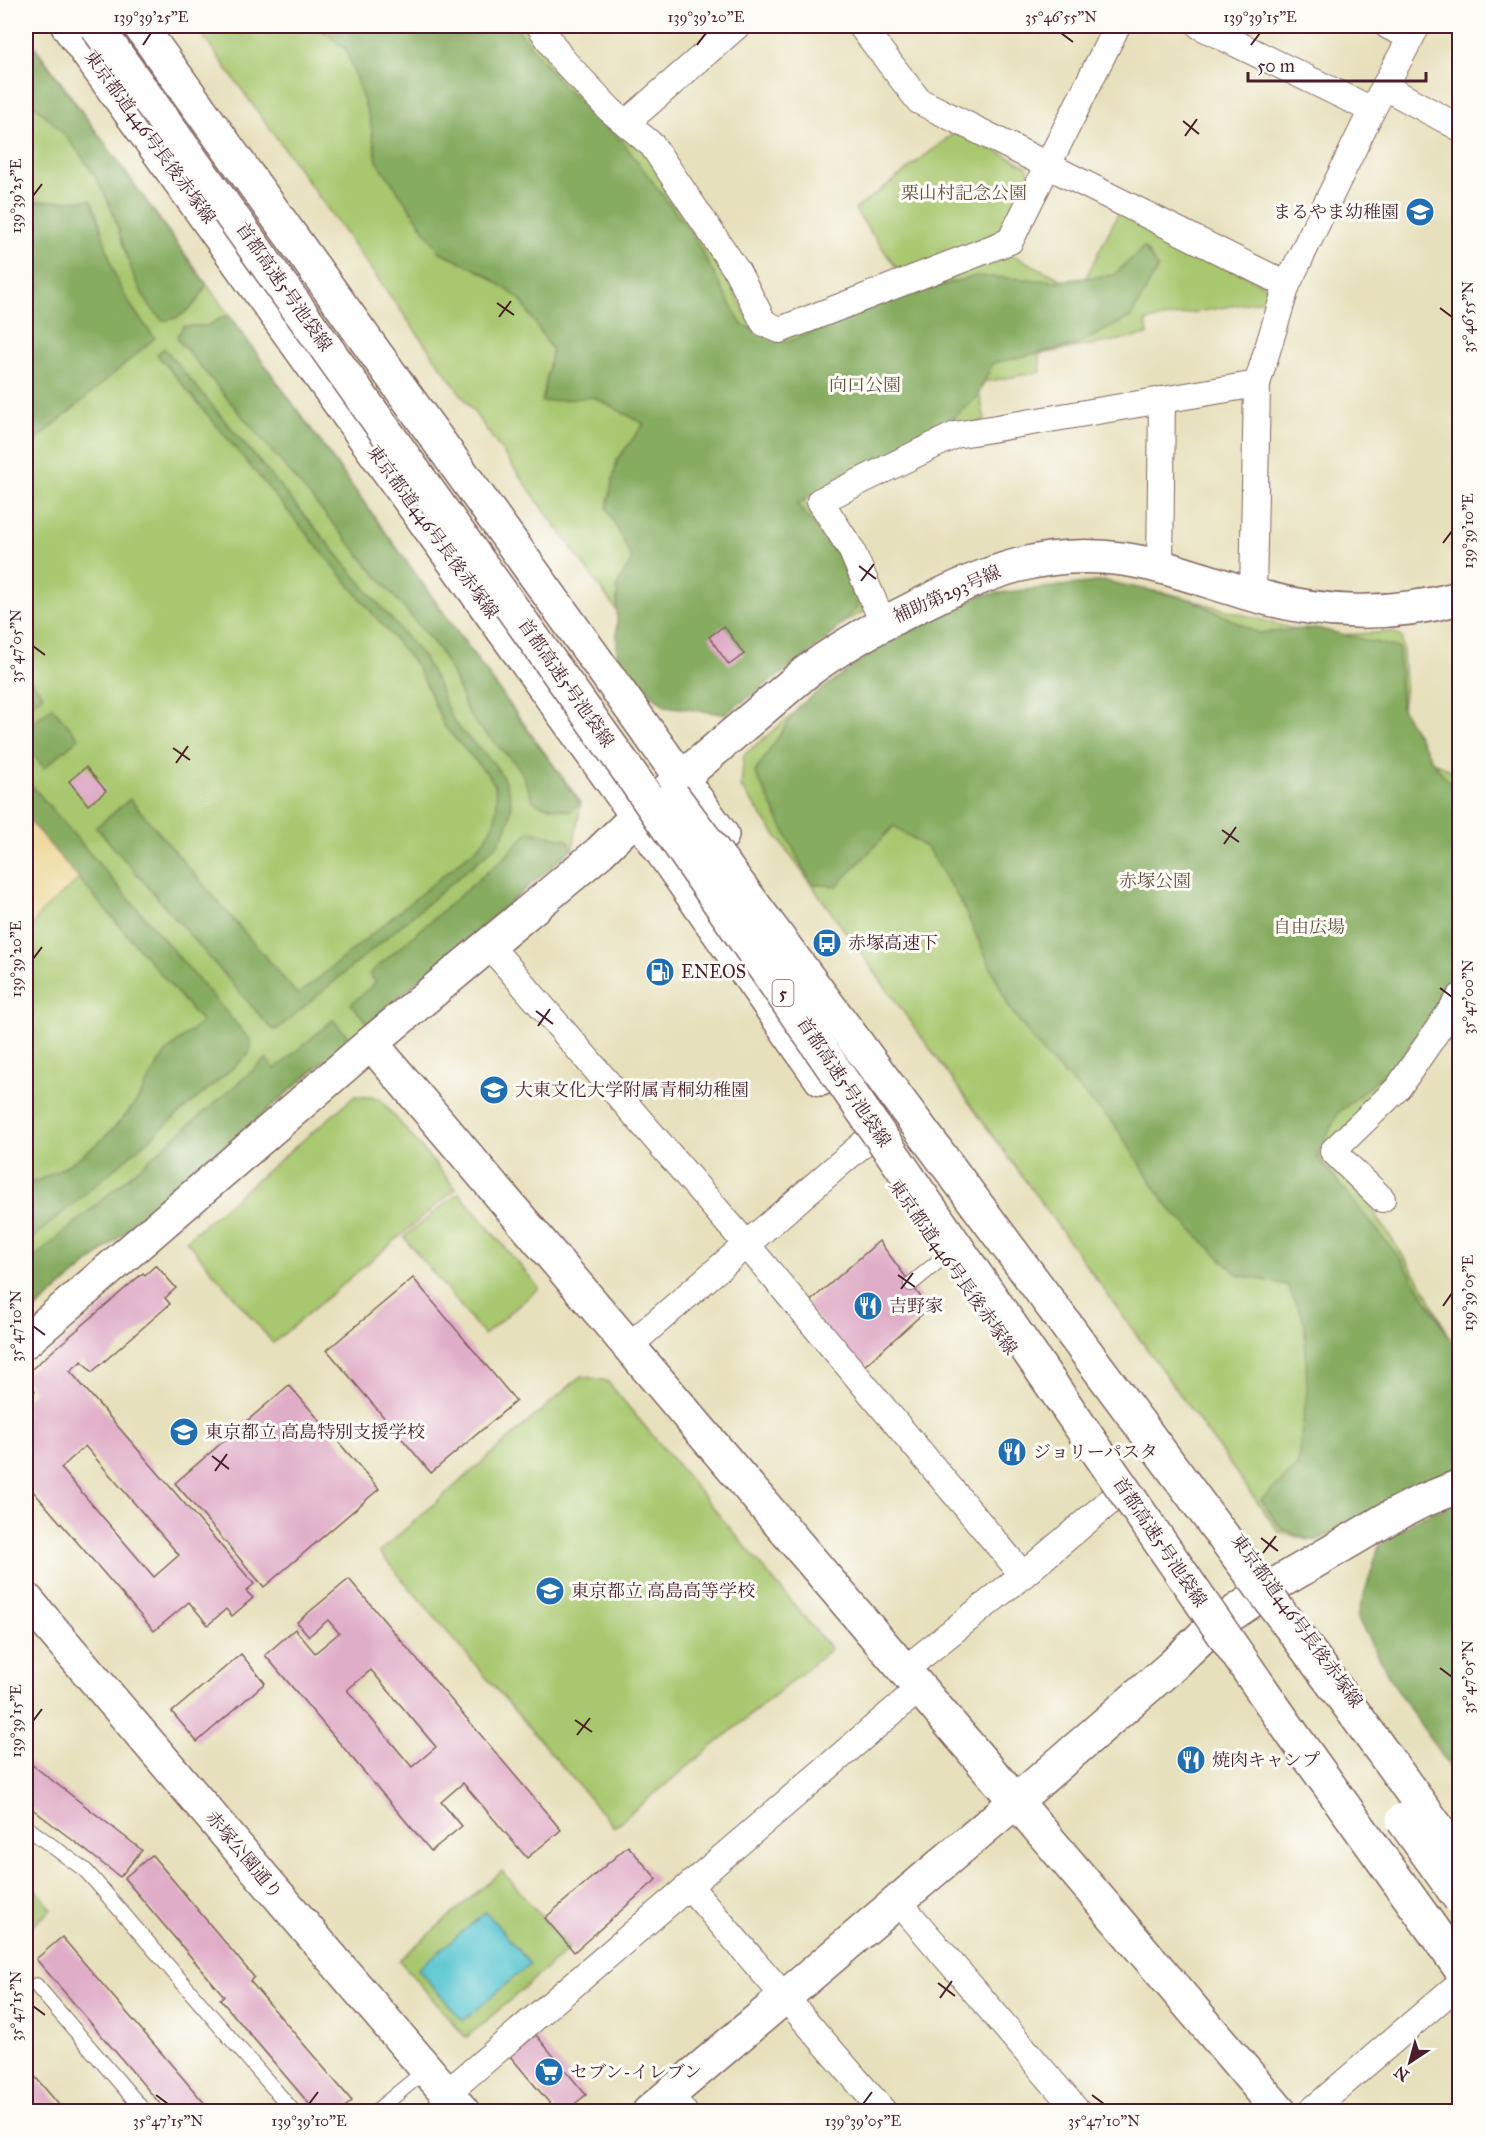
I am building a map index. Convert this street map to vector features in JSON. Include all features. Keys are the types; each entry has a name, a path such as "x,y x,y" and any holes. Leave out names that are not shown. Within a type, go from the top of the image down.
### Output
{"main road":[{"name":"東京都道446号長後赤塚線","path":"69,26 637,816 1115,1497 1460,1982"},
{"name":"首都高速5号池袋線","path":"96,26 625,766 753,926 1337,1689 1460,1859"},
{"name":"首都高速5号池袋線","path":"118,26 753,926 1286,1725 1460,1968"},
{"name":"東京都道446号長後赤塚線","path":"140,26 681,779 1273,1586 1460,1847"},
{"name":"補助第293号線","path":"26,1341 371,1043 600,852 637,816 805,673 832,652 882,623 982,575 1034,561 1063,557 1120,559 1160,567 1253,595 1318,610 1403,610 1460,598"},
{"path":"753,926 1460,1899"},
{"path":"753,926 1460,1928"},
{"path":"371,1043 1280,2112"},
{"path":"668,2106 785,1998 1173,1665 1209,1630 1273,1586 1387,1518 1460,1486"},
{"name":"赤塚公園通り","path":"26,1599 446,2092"}],"street":[{"path":"540,26 561,58 610,110 652,145 737,271 764,323 780,330 1010,241 1117,26"},
{"path":"626,123 737,26"},
{"path":"861,26 920,101 1287,285"},
{"path":"1200,26 1226,31 1372,110"},
{"path":"1253,595 1257,384 1287,285 1372,110 1414,31 1388,26"},
{"path":"1385,87 1460,128"},
{"path":"882,623 851,549 820,501 955,435 1257,384"},
{"path":"1160,567 1162,400"},
{"path":"489,945 747,1245 1023,1575"},
{"path":"1382,1199 1334,1151 1398,1088 1460,997"},
{"path":"629,1346 865,1142"},
{"path":"446,2092 689,1886 1023,1575 1115,1497"},
{"path":"689,1886 884,2112"},
{"path":"898,1900 1078,2112"},
{"path":"1310,2112 1460,1982"}],"lane":[{"path":"911,1284 945,1256"},
{"path":"26,1827 85,1870 294,2112"},
{"path":"36,1985 145,2112"},
{"path":"375,2112 446,2092"}],"green space":[{"name":"向口公園","path":"196,26 527,26 551,63 644,151 726,276 763,345 1009,253 1080,289 1119,212 1270,288 1270,299 1146,321 1148,335 1039,354 1041,372 977,383 985,420 801,495 838,551 865,611 686,707"},
{"name":"向口公園","path":"316,26 515,26 563,86 621,140 692,234 742,325 788,342 894,299 975,276 1056,281 1114,275 1144,247 1158,268 1131,317 1076,345 993,363 977,397 938,431 797,504 840,558 858,606 830,636 797,663 725,714 665,706 617,663 617,586 632,559 607,508 617,460 644,424 594,397 542,402 552,350 520,299 483,273 440,252 377,161 370,120 346,49"},
{"path":"26,34 581,803 573,848 26,1317"},
{"path":"26,43 33,45 206,284 195,303 176,318 162,320 152,309 131,269 112,211 96,178 65,135 26,98"},
{"name":"栗山村記念公園","path":"957,131 1027,166 1031,177 1001,231 901,274 855,210"},
{"path":"91,200 119,284 155,338 26,449 26,202"},
{"path":"225,316 230,317 578,800 578,805 570,811 533,801 516,764 478,726 467,711 453,675 437,647 179,341 177,336 184,326 207,326"},
{"path":"164,348 424,658 454,721 502,775 510,797 509,820 497,845 275,1030 269,1026 96,827 130,799 298,995 480,845 495,820 497,804 495,786 490,777 444,726 415,664 157,354"},
{"name":"赤塚公園","path":"1105,581 1190,599 1258,633 1316,628 1399,648 1401,707 1435,765 1459,793 1459,975 1441,1004 1394,1066 1338,1113 1317,1156 1402,1261 1459,1352 1459,1477 1315,1541 1282,1529 1261,1500 1297,1467 1307,1391 1305,1323 1287,1285 1238,1275 1168,1207 1114,1124 1045,1055 1010,1009 961,902 928,849 894,826 837,886 811,884 755,772 799,706 880,647 981,595"},
{"name":"赤塚公園","path":"1113,585 1167,593 1315,633 1338,635 1394,632 1402,638 1405,684 1398,743 1459,775 1459,979 1380,1094 1319,1154 1368,1203 1423,1286 1459,1355 1405,1486 1308,1540 1279,1532 741,787 744,755 823,689 858,665"},
{"path":"26,675 43,695 33,703 26,701"},
{"path":"52,707 79,738 44,768 26,746 26,729"},
{"path":"26,779 251,1041 251,1048 248,1055 26,1244 26,1185 58,1171 102,1139 138,1099 167,1052 202,1022 26,817"},
{"path":"531,831 567,840 571,850 368,1024 351,1004 376,982 369,974 507,855"},
{"path":"333,1020 350,1039 26,1317 26,1265 266,1059 275,1069"},
{"path":"355,1096 379,1098 456,1189 273,1343 186,1240"},
{"path":"459,1193 539,1288 484,1335 404,1237"},
{"path":"581,1376 607,1381 831,1649 614,1827 379,1552"},
{"path":"1459,1503 1459,1780 1400,1695 1357,1618 1379,1546 1420,1517"},
{"path":"502,1871 569,1949 466,2038 399,1960"},
{"path":"26,1878 52,1909 26,1932"}],"sand":[{"path":"26,817 79,879 40,913 26,937"}],"water":[{"path":"486,1912 530,1964 463,2021 418,1969"}],"building":[{"path":"724,626 744,654 729,665 709,637"},
{"path":"86,767 106,791 88,805 69,781"},
{"name":"吉野家","path":"879,1241 929,1308 861,1369 806,1305"},
{"path":"156,1265 176,1288 165,1298 170,1304 92,1372 82,1361 70,1371 254,1584 246,1591 253,1598 232,1616 226,1609 208,1625 189,1602 154,1631 26,1483 26,1441 28,1438 26,1435 26,1399 35,1391 26,1380 26,1374 143,1273 145,1275","holes":["85,1446 179,1555 154,1577 61,1468"]},
{"path":"413,1278 516,1401 431,1473 327,1350"},
{"path":"289,1385 379,1489 264,1587 175,1483"},
{"path":"349,1579 561,1830 527,1858 463,1783 441,1802 462,1826 431,1851 265,1655 295,1629 315,1653 339,1633 328,1620 309,1636 297,1622","holes":["371,1670 436,1747 412,1767 347,1690"]},
{"path":"241,1654 265,1683 197,1742 172,1712"},
{"path":"26,1760 142,1850 120,1877 26,1804"},
{"path":"628,1846 657,1879 574,1952 545,1918"},
{"path":"152,1855 254,1977 250,1981 352,2101 339,2112 316,2112 220,1999 224,1996 124,1878"},
{"path":"62,1937 212,2112 167,2112 36,1959"},
{"path":"536,2035 586,2095 568,2109 570,2112 557,2112 510,2056"},
{"path":"26,2066 65,2112 26,2112"}],"place":[{"name":"まるやま幼稚園","path":"1420,212"},
{"name":"赤塚高速下","path":"827,943"},
{"name":"ENEOS","path":"660,972"},
{"name":"大東文化大学附属青桐幼稚園","path":"494,1090"},
{"name":"吉野家","path":"868,1306"},
{"name":"東京都立 高島特別支援学校","path":"184,1432"},
{"name":"ジョリーパスタ","path":"1012,1452"},
{"name":"東京都立 高島高等学校","path":"550,1591"},
{"name":"焼肉キャンプ","path":"1191,1760"},
{"name":"セブン-イレブン","path":"549,2072"}],"park label":[{"name":"自由広場","path":"1309,927"}]}
